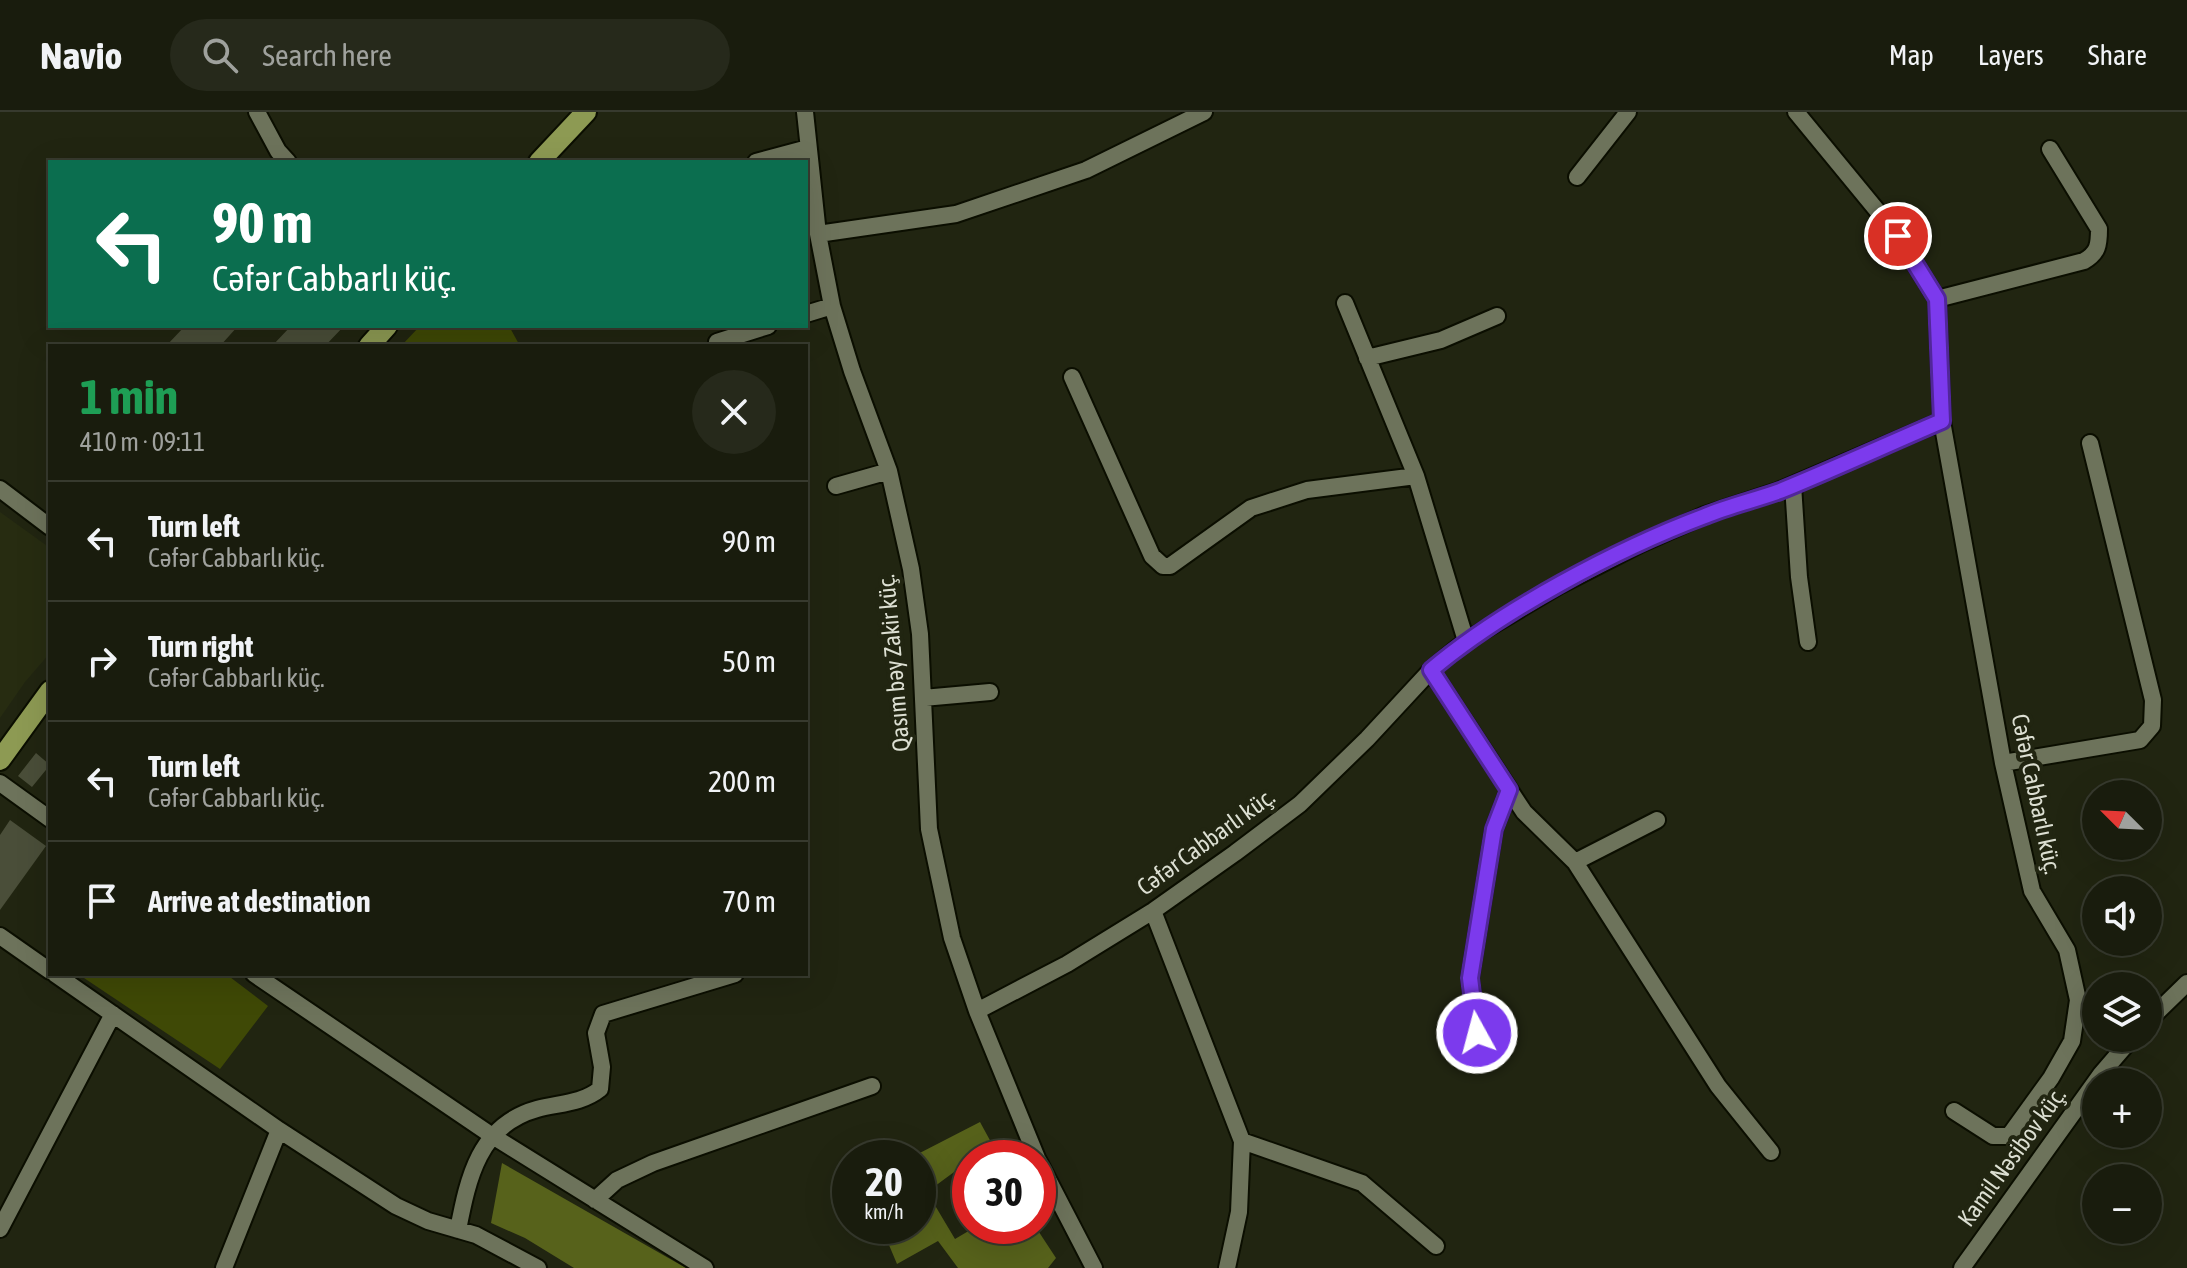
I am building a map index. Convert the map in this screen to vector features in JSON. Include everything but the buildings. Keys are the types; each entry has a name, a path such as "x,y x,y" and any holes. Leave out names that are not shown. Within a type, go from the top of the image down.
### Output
{"main road":[{"path":"541,160 586,112"},
{"path":"371,344 385,328"},
{"path":"0,760 48,694"}],"street":[{"path":"257,112 286,160"},
{"name":"Qasım bəy Zakir küç.","path":"805,112 818,234 832,306 889,471 911,569 920,634 929,829 952,938 977,1011 1030,1140"},
{"path":"818,234 956,214 1086,170 1204,112"},
{"path":"1577,177 1628,112"},
{"name":"Cəfər Cabbarlı küç.","path":"1796,112 1898,236 1937,299 1942,421 2003,763 2032,891 2067,950 2078,1000 2072,1041 2051,1078 2009,1136 1993,1136 1954,1111"},
{"path":"763,160 808,148"},
{"path":"1937,299 2084,261 2095,255 2099,229 2050,149"},
{"path":"1345,303 1416,476 1466,641"},
{"path":"808,313 832,306"},
{"path":"1367,358 1441,340 1497,316"},
{"path":"717,342 762,328"},
{"path":"1072,377 1152,556 1163,566 1170,566 1251,508 1307,490 1416,476"},
{"name":"Cəfər Cabbarlı küç.","path":"977,1011 1067,964 1153,911 1300,804 1367,739 1431,670 1466,641 1560,585 1640,544 1705,515 1793,485 1942,421"},
{"path":"2003,763 2140,740 2152,726 2153,700 2090,443"},
{"path":"836,486 889,471"},
{"path":"1793,485 1799,577 1808,642"},
{"path":"0,489 48,525"},
{"path":"1431,670 1524,812 1575,862 1718,1086 1771,1152"},
{"path":"923,698 990,692"},
{"path":"0,783 48,818"},
{"path":"1477,1033 1470,978 1494,829 1509,790"},
{"path":"1575,862 1657,820"},
{"path":"1153,911 1242,1141 1239,1212 1227,1268"},
{"path":"0,936 48,970"},
{"path":"58,976 279,1130 396,1206 428,1221 476,1235 538,1268"},
{"path":"257,976 491,1135 705,1268"},
{"path":"458,1230 466,1186 491,1135 507,1121 535,1110 587,1099 600,1089 602,1067 596,1033 603,1014 728,976"},
{"path":"2162,1007 2187,983"},
{"path":"0,1229 113,1014"},
{"name":"Kamil Nəsibov küç.","path":"1962,1268 2120,1052"},
{"path":"595,1200 617,1180 653,1163 872,1086"},
{"path":"224,1268 279,1130"},
{"path":"1242,1141 1362,1183 1436,1246"},
{"name":"Qasım bəy Zakir küç.","path":"1056,1194 1094,1268"}],"shaded area":[{"path":"0,512 48,547 48,655 0,718"}],"green space":[{"path":"418,328 510,328 519,344 403,344"},
{"path":"81,976 229,976 268,1006 220,1069"},
{"path":"980,1122 990,1140 952,1140 952,1174 936,1185 936,1145"},
{"path":"502,1163 686,1268 574,1268 525,1238 491,1223"},
{"path":"936,1207 952,1234 952,1244 1047,1244 1056,1258 1048,1268 958,1268 938,1241"},
{"path":"889,1244 933,1244 897,1264"}],"route":[{"path":"1477,1033 1470,978 1494,829 1509,790 1431,670 1466,641 1560,585 1640,544 1705,515 1778,491 1942,421 1937,299 1898,236"}]}
